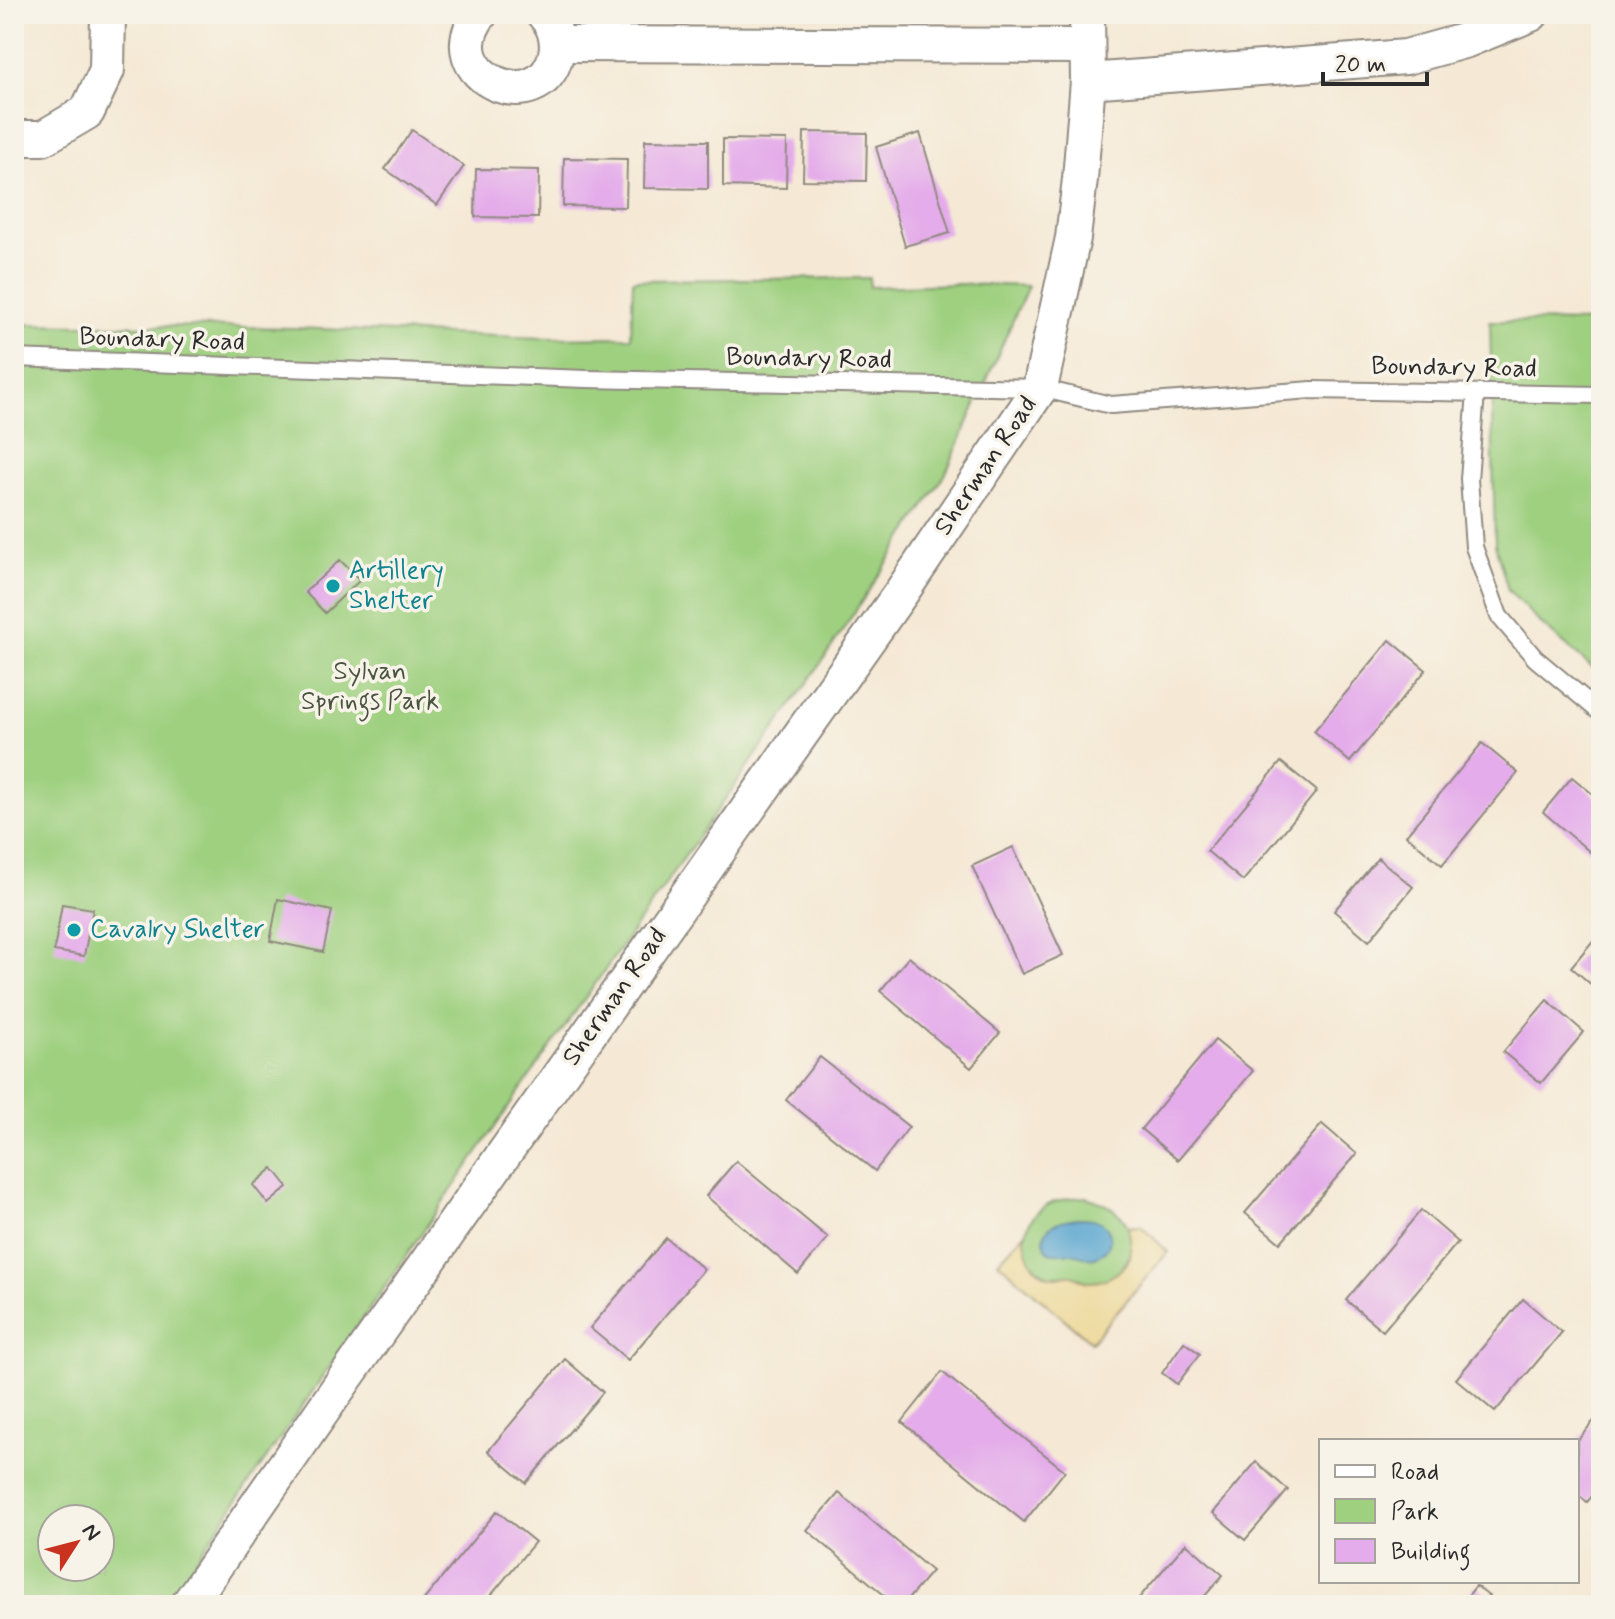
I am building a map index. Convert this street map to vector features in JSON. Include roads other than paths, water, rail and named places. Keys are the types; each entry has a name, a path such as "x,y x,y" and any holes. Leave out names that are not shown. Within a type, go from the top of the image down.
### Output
{"street":[{"path":"14,138 43,138 87,112 107,70 108,14"},
{"path":"480,14 468,37 468,52 473,66 495,85 509,89 524,88 548,72 555,59 551,29 1087,30 1088,81 1073,238 1040,388"},
{"path":"1088,81 1406,57 1467,40 1531,14"},
{"name":"Sherman Road","path":"188,1605 903,590 1040,388"}],"lane":[{"name":"Boundary Road","path":"14,358 571,379 1040,388 1111,405 1312,390 1601,395"},
{"path":"1476,393 1469,479 1474,547 1499,616 1535,658 1601,713"}],"water":[{"path":"1078,1218 1096,1220 1106,1226 1110,1239 1105,1251 1090,1257 1046,1250 1045,1233 1052,1225"}],"place":[{"name":"Artillery Shelter","path":"333,586"},
{"name":"Cavalry Shelter","path":"74,930"}],"park label":[{"name":"Sylvan Springs Park","path":"370,687"}]}
